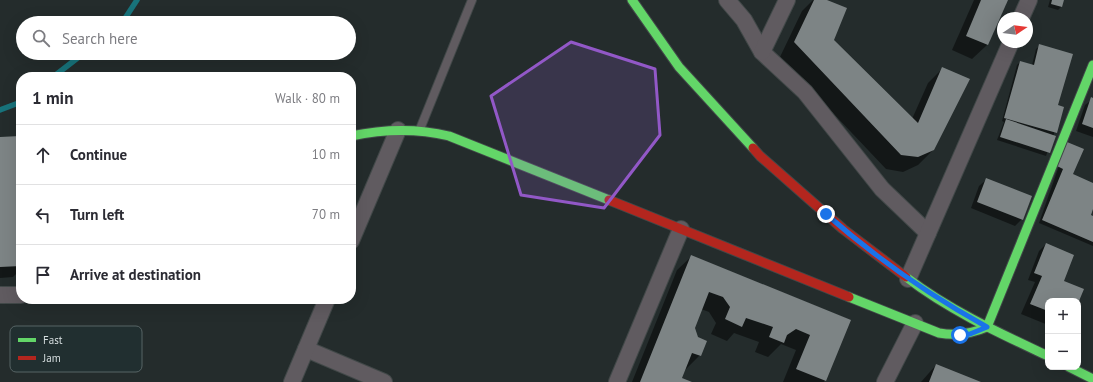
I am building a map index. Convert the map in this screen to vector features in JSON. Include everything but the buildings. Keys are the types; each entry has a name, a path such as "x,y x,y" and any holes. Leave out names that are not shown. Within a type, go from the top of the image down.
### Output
{"street":[{"path":"632,0 679,67 760,156 843,229 908,279 949,306 987,327 1045,355"},
{"path":"727,0 744,20 762,52 805,92 882,189 928,233"},
{"path":"762,52 787,0"},
{"path":"1024,12 1029,0"},
{"path":"908,279 1008,48"},
{"path":"356,135 398,130 420,130 449,136 939,333 950,335 970,334 987,327 1093,66"},
{"path":"356,229 398,130"},
{"path":"617,382 681,229"},
{"path":"0,295 16,295"},
{"path":"292,382 325,304"},
{"path":"885,382 915,323"},
{"path":"306,350 384,382"},
{"path":"1075,370 1093,379"}],"lane":[{"path":"420,130 472,0"}],"highlighted area":[{"path":"571,42 655,69 660,135 604,208 521,195 491,96"}],"waterway":[{"path":"127,16 137,0"},
{"path":"59,72 75,60"},
{"path":"0,110 16,104"}],"traffic: fast":[{"path":"632,0 679,67 753,148"},
{"path":"849,297 939,333 963,334 987,327 1093,65"},
{"path":"356,135 400,130 437,133 449,136 609,200"},
{"path":"906,277 939,300 993,330 1045,355"},
{"path":"1075,370 1093,379"}],"traffic: jam":[{"path":"753,148 760,156 843,229 906,277"},
{"path":"609,200 849,297"}],"route":[{"path":"826,214 908,279 949,306 987,327 970,334 960,335"}]}
